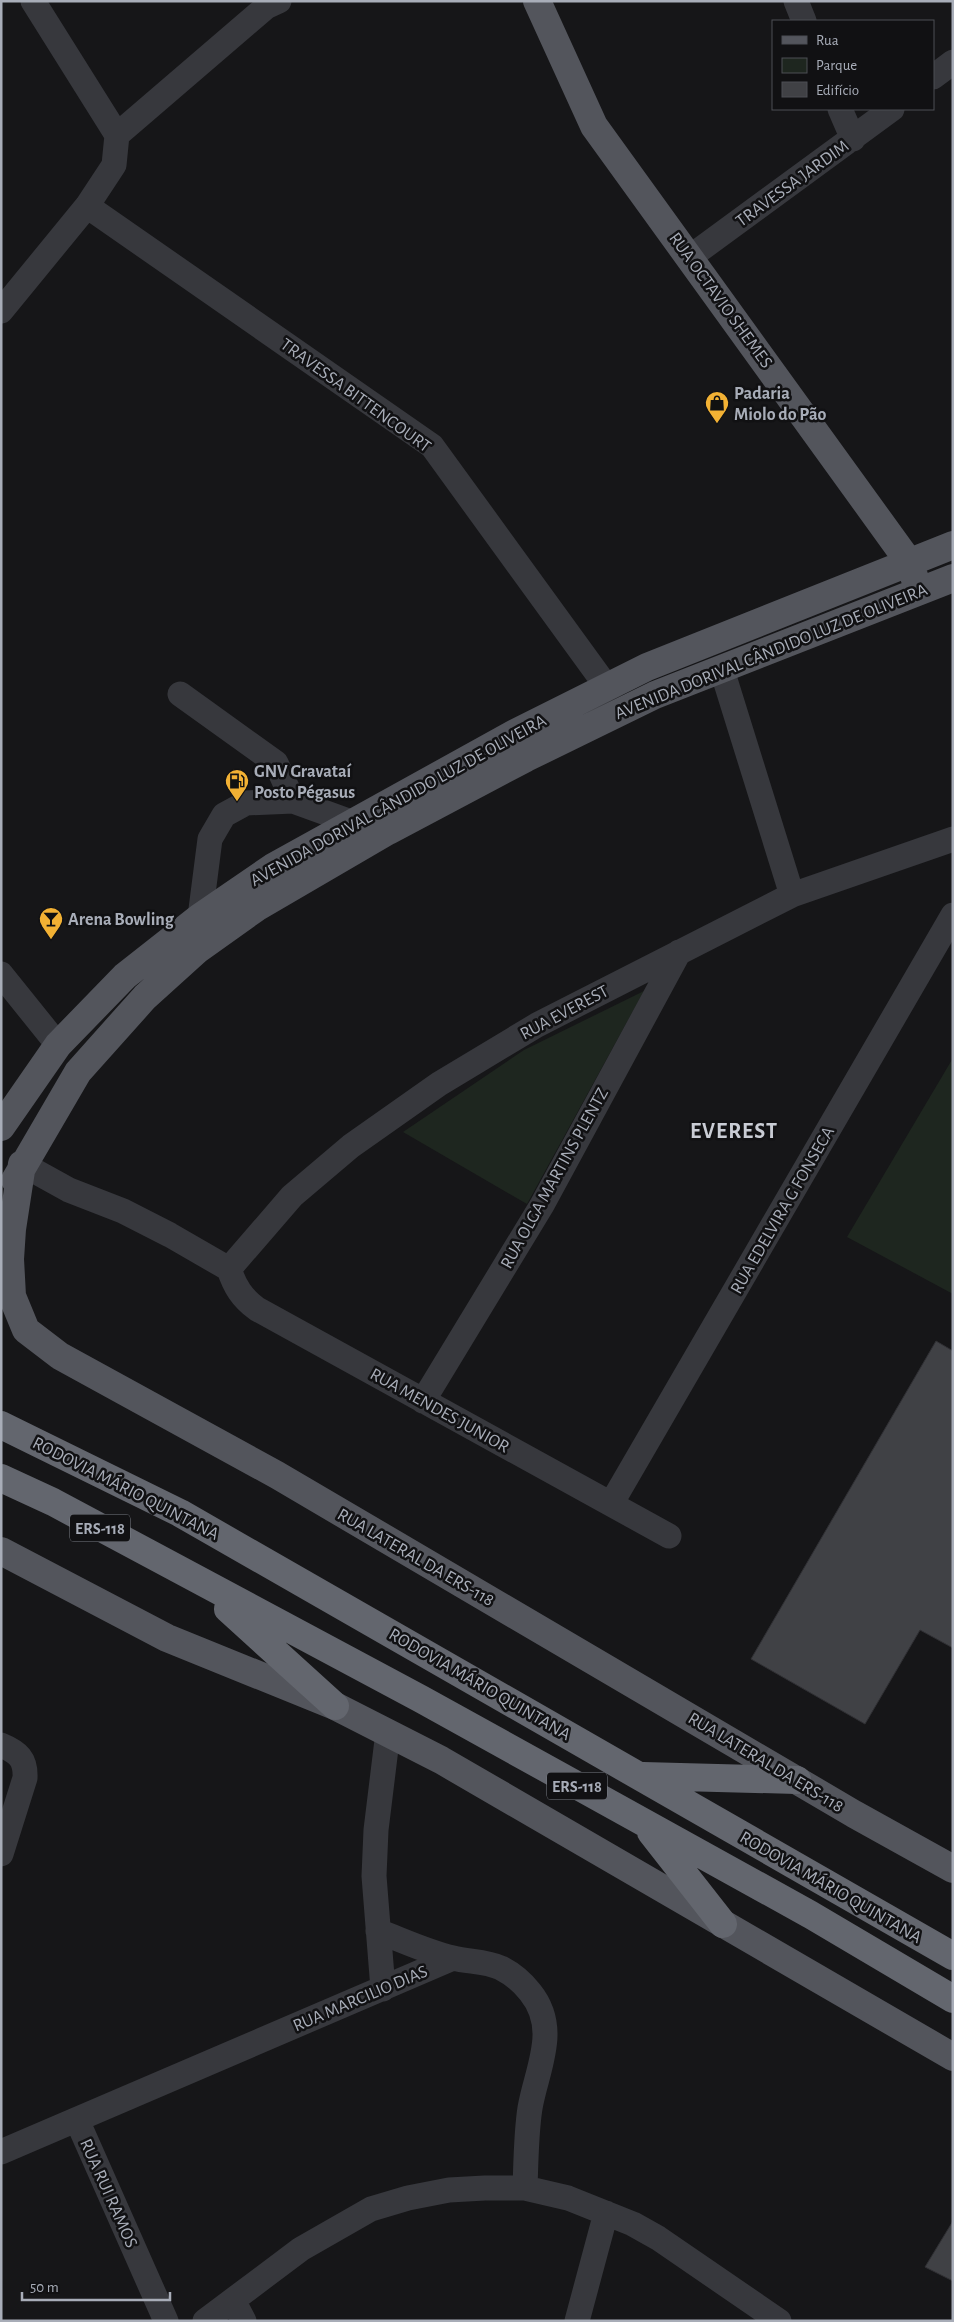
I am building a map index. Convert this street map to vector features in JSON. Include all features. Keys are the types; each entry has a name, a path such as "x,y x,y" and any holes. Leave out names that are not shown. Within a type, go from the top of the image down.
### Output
{"highway":[{"name":"RODOVIA MÁRIO QUINTANA","path":"1,1425 180,1513 642,1776 953,1956"},
{"name":"RODOVIA MÁRIO QUINTANA","path":"1,1478 53,1502 197,1581 420,1699 811,1915 953,1999"},
{"path":"197,1581 335,1706"},
{"path":"642,1776 797,1780"},
{"path":"644,1823 724,1924"}],"main road":[{"name":"RUA OCTAVIO SHEMES","path":"537,1 594,126 909,562 919,590"},
{"name":"AVENIDA DORIVAL CÂNDIDO LUZ DE OLIVEIRA","path":"1,1127 58,1045 125,976 200,918 273,867 351,822 515,733 647,667 953,545"},
{"name":"AVENIDA DORIVAL CÂNDIDO LUZ DE OLIVEIRA","path":"1,1208 22,1164 78,1072 145,997 197,950 256,908 388,831 526,758 655,695 953,578"},
{"name":"RUA LATERAL DA ERS-118","path":"22,1164 12,1229 10,1259 12,1296 26,1330 60,1356 112,1382 277,1475 797,1780 953,1869"},
{"path":"1,1552 168,1638 335,1706 441,1760 953,2056"}],"street":[{"path":"1,311 87,206 114,165 116,135 33,1"},
{"path":"116,135 266,7 279,1"},
{"path":"796,1 804,20"},
{"path":"934,76 953,62"},
{"path":"840,110 853,140"},
{"name":"TRAVESSA JARDIM","path":"690,257 853,140 891,110"},
{"name":"TRAVESSA BITTENCOURT","path":"87,206 432,446 607,687"},
{"path":"722,670 792,895"},
{"path":"180,694 276,763 293,802"},
{"path":"200,918 210,839 224,815 246,803 293,802 351,822"},
{"name":"RUA EVEREST","path":"229,1269 292,1196 351,1146 439,1084 537,1025 792,895 953,839"},
{"name":"RUA EDELVIRA G FONSECA","path":"611,1504 953,915"},
{"name":"RUA OLGA MARTINS PLENTZ","path":"424,1401 542,1205 679,952"},
{"path":"1,974 58,1045"},
{"path":"22,1164 69,1190 122,1211 170,1235 229,1269"},
{"name":"RUA MENDES JUNIOR","path":"229,1269 235,1287 244,1300 257,1309 669,1536"},
{"path":"383,1989 374,1876 376,1830 388,1732"},
{"path":"1,1745 14,1750 22,1757 26,1766 25,1778 1,1854"},
{"path":"378,1931 453,1958 478,1962 507,1972 520,1980 534,1996 542,2012 546,2029 545,2049 530,2110 525,2188"},
{"name":"RUA MARCILIO DIAS","path":"1,2152 453,1958"},
{"name":"RUA RUI RAMOS","path":"77,2120 166,2321"},
{"path":"205,2321 238,2311 301,2250 371,2209 408,2198 449,2190 525,2188 568,2198 633,2224 658,2238 780,2321"},
{"path":"577,2321 606,2213"}],"green space":[{"path":"644,991 527,1204 403,1132 524,1050"},
{"path":"953,1058 953,1294 847,1237"}],"building":[{"path":"936,1341 953,1351 953,1648 920,1630 865,1724 751,1659"},
{"path":"953,2221 953,2281 925,2267"}],"place":[{"name":"Padaria Miolo do Pão","path":"717,424"},
{"name":"GNV Gravataí Posto Pégasus","path":"237,802"},
{"name":"Arena Bowling","path":"51,940"}],"district":[{"name":"EVEREST","path":"734,1130"}]}
